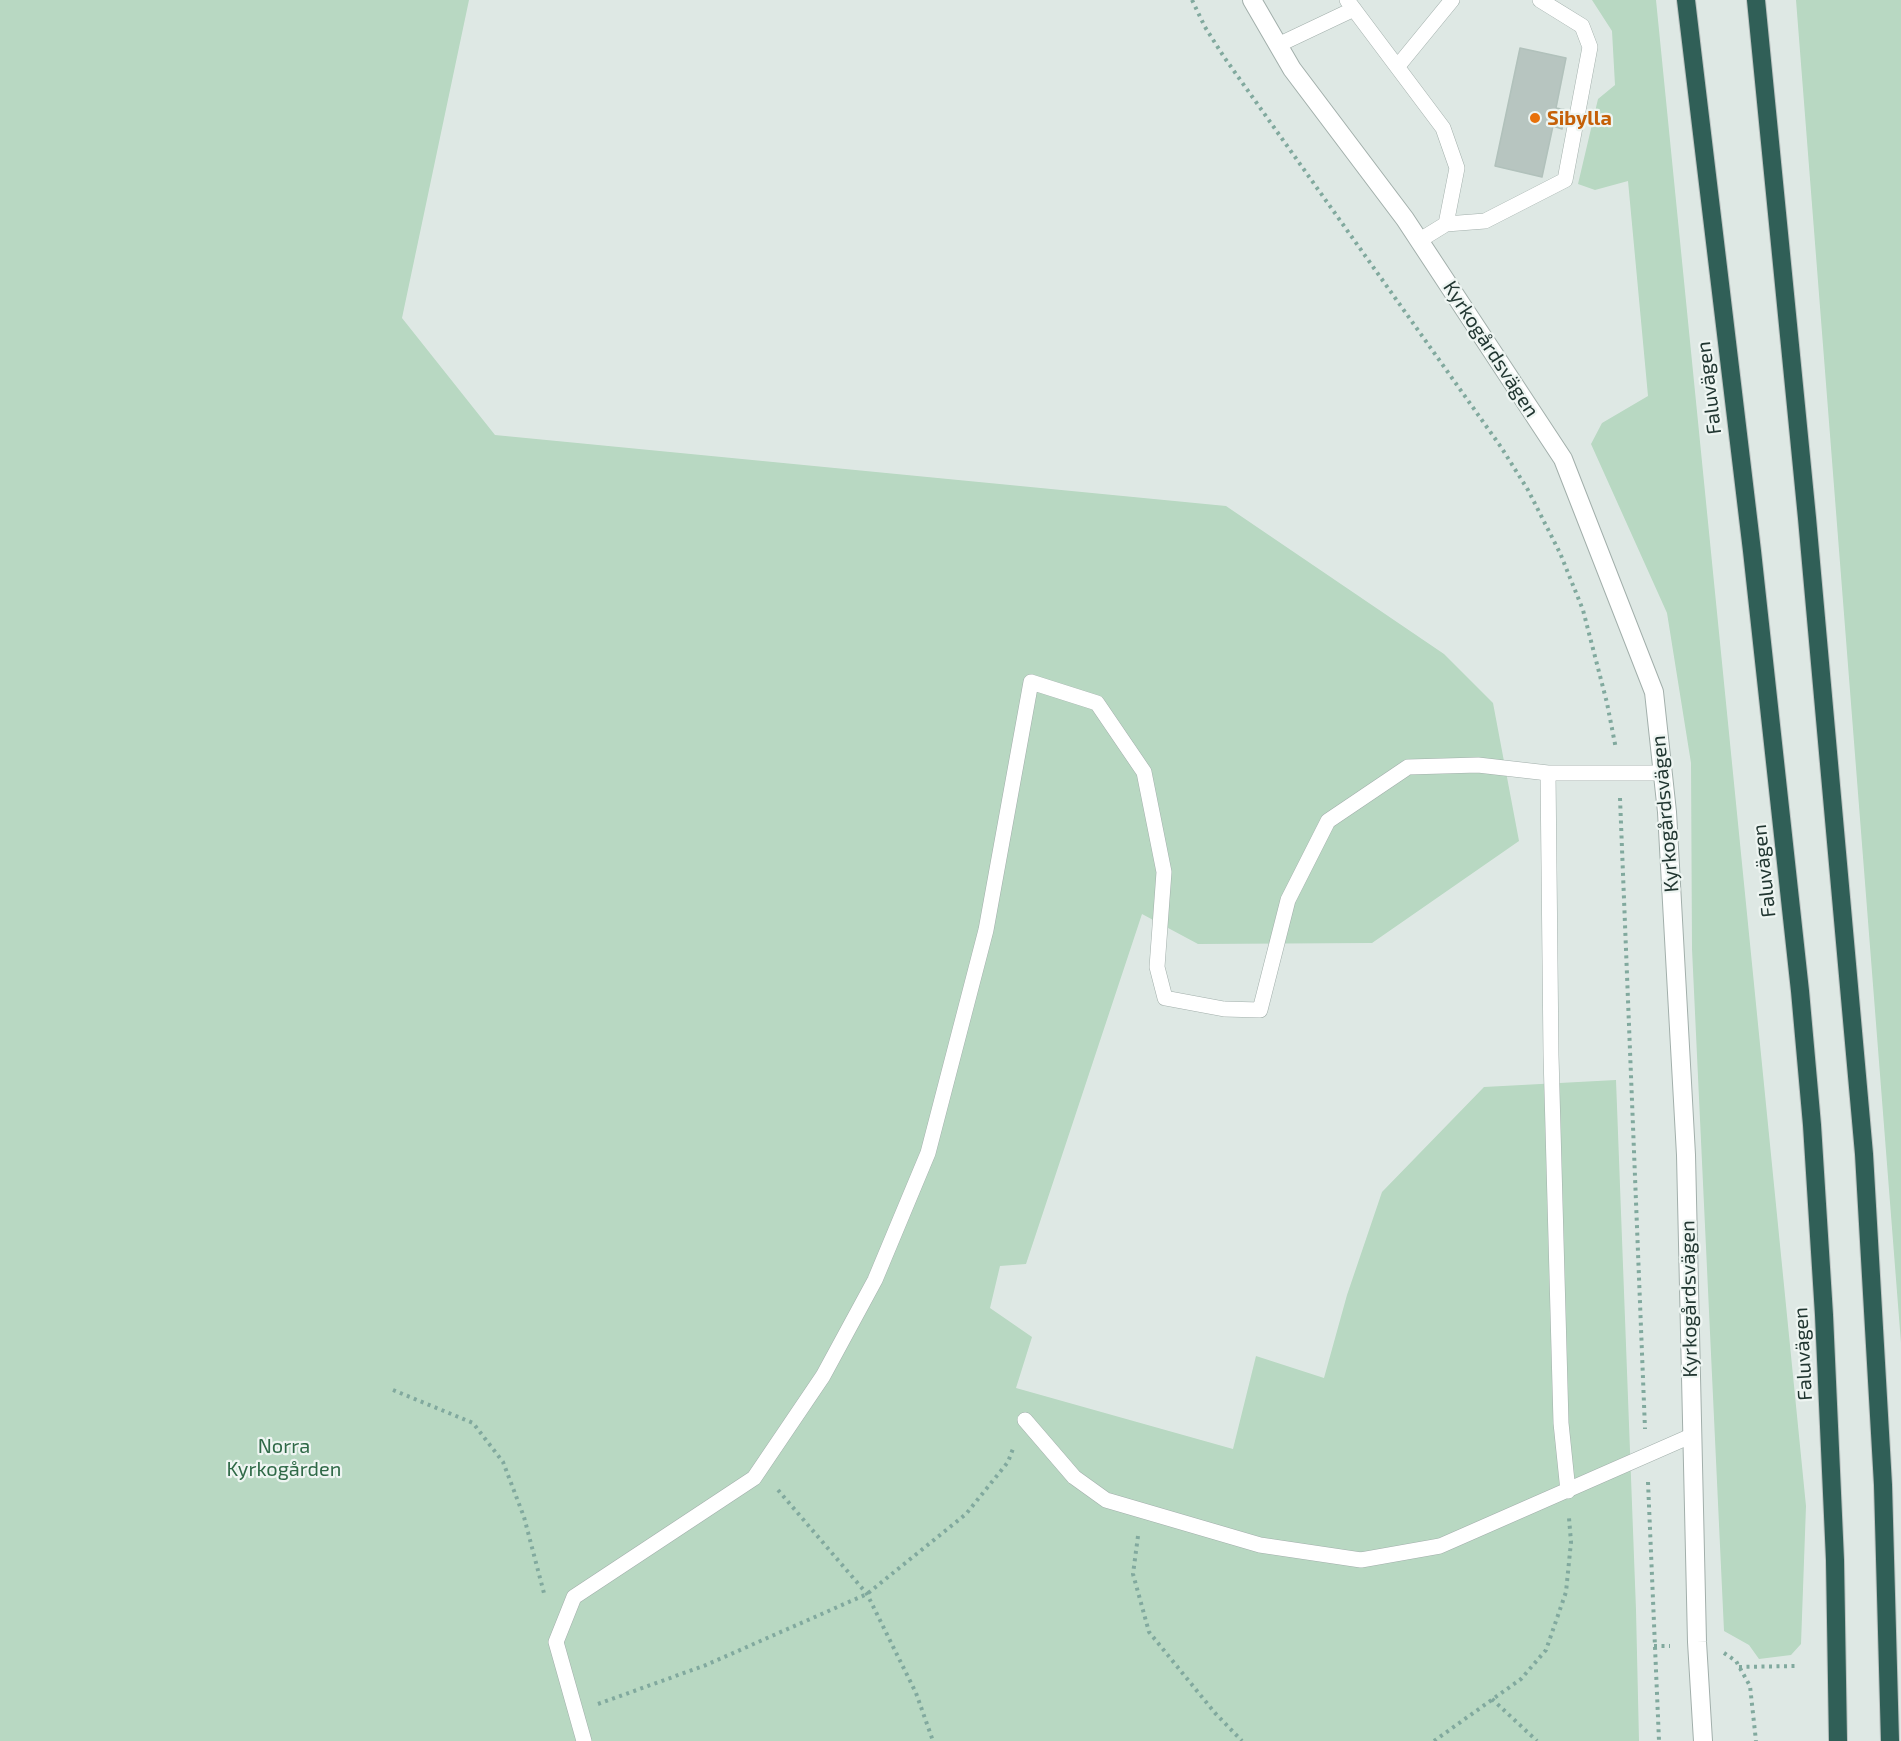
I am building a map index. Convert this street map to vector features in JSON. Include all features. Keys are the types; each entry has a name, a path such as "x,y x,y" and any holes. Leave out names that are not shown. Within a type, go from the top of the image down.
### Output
{"highway":[{"name":"Faluvägen","path":"1686,0 1753,563 1800,991 1812,1125 1835,1549 1838,1741"},
{"path":"1756,0 1808,518 1863,1142 1883,1485 1890,1741"}],"street":[{"name":"Kyrkogårdsvägen","path":"1252,0 1292,69 1420,240 1563,459 1654,692 1668,824 1685,1144 1697,1642 1703,1741"}],"lane":[{"path":"1398,66 1452,0"},
{"path":"1420,240 1446,224 1485,221 1565,180 1590,47 1582,26 1540,0"},
{"path":"1278,45 1350,4 1443,128 1457,168 1446,224"},
{"path":"584,1741 556,1642 574,1597 754,1478 823,1376 875,1280 928,1153 986,930 1031,682 1097,704 1144,772 1164,872 1157,967 1165,998 1224,1009 1260,1010 1288,900 1328,821 1408,767 1478,765 1548,773 1663,773"},
{"path":"1548,773 1551,1054 1561,1423 1568,1491"},
{"path":"1025,1420 1074,1477 1106,1500 1260,1545 1361,1560 1440,1546 1693,1436"}],"path":[{"path":"393,1390 473,1423 503,1462 524,1517 556,1642"},
{"path":"575,1713 706,1665 867,1594 966,1514 1008,1462 1025,1420"},
{"path":"760,1469 867,1594 916,1693 933,1741"},
{"path":"1434,1741 1521,1679 1546,1650 1566,1592 1571,1542 1568,1491"},
{"path":"1141,1510 1132,1574 1149,1632 1215,1713 1242,1741"},
{"path":"1654,1646 1659,1741"},
{"path":"1717,1649 1736,1661 1750,1686 1756,1741"},
{"path":"1739,1667 1796,1666"},
{"path":"1492,1699 1536,1741"}],"green space":[{"name":"Norra Kyrkogården","path":"0,0 469,0 402,318 495,435 1226,506 1444,654 1493,703 1519,841 1372,943 1198,944 1142,914 1026,1264 1000,1266 990,1308 1032,1337 1016,1388 1233,1449 1256,1356 1324,1378 1347,1295 1382,1192 1484,1087 1616,1080 1639,1741 0,1741"},
{"path":"1592,0 1656,0 1806,1506 1801,1644 1791,1655 1759,1659 1749,1645 1724,1631 1692,949 1691,763 1667,613 1591,444 1602,423 1648,396 1628,181 1595,190 1578,184 1598,99 1615,85 1612,31"},
{"path":"1796,0 1901,0 1901,1343"}],"building":[{"name":"Sibylla","path":"1520,48 1566,58 1556,108 1566,110 1562,129 1553,126 1542,177 1495,166"}],"place":[{"name":"Sibylla","path":"1535,118"}]}
